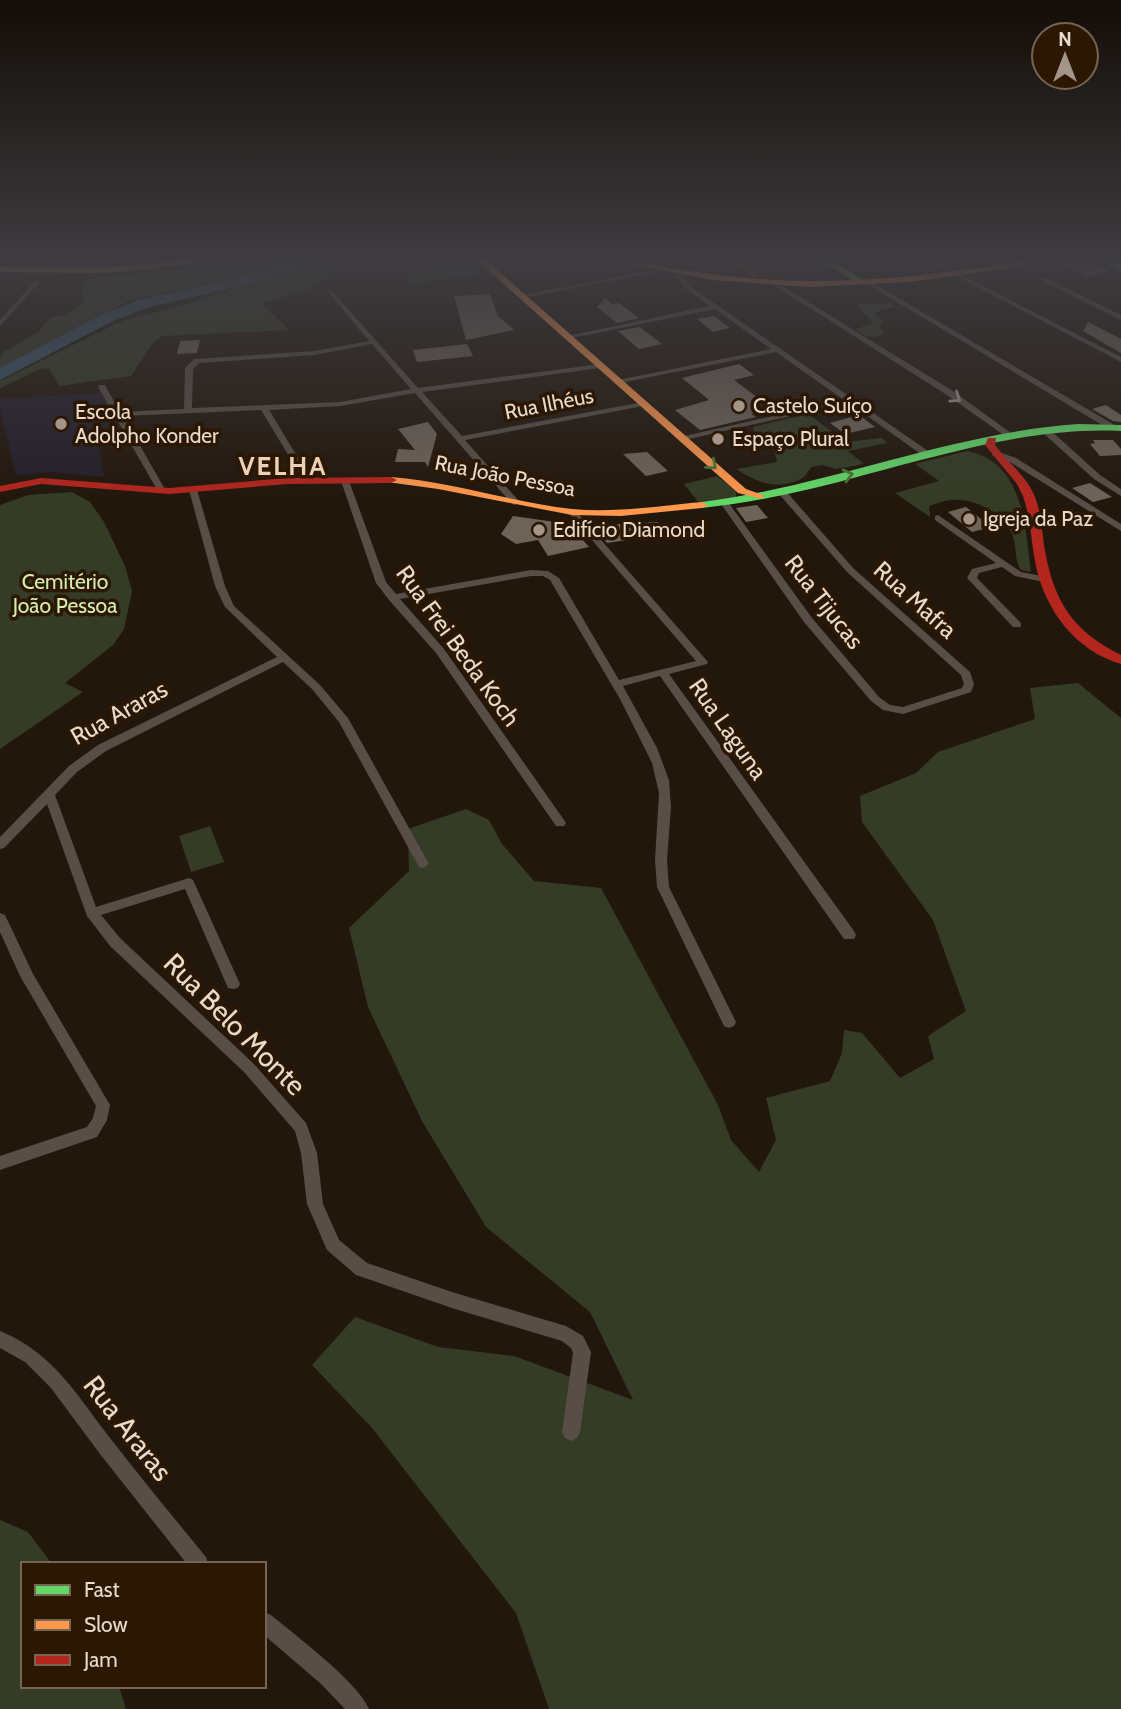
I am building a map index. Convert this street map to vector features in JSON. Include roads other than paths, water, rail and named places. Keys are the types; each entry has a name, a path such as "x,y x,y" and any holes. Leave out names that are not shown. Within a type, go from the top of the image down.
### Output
{"main road":[{"path":"570,340 683,439 735,499"},
{"path":"1116,427 1068,426 1011,436 994,449 1027,491 1035,519 1044,579 1052,603 1075,635 1091,647 1121,660"},
{"name":"Rua João Pessoa","path":"4,483 65,479 162,491 241,483 424,482 471,489 515,502 571,511 608,512 759,497 957,448 994,449"}],"street":[{"path":"763,340 928,455"},
{"path":"865,340 950,393 1011,436"},
{"path":"965,340 1116,427"},
{"path":"1082,340 1121,360"},
{"path":"188,411 189,369 197,361 314,353 373,342 462,438 515,502"},
{"path":"618,382 776,349"},
{"path":"120,414 340,404 418,390 600,366"},
{"path":"102,387 162,491"},
{"path":"683,439 849,401"},
{"name":"Rua Ilhéus","path":"462,438 643,404"},
{"path":"263,407 308,481"},
{"path":"1045,430 1097,477 1121,493"},
{"path":"994,449 1121,528"},
{"name":"Rua Frei Beda Koch","path":"345,481 381,583 440,651 560,823"},
{"path":"193,489 220,586 230,607 285,657 344,720 423,864"},
{"name":"Rua Mafra","path":"782,492 850,570 967,674 967,690 903,711"},
{"name":"Rua Tijucas","path":"735,499 808,620 875,699 887,708 903,711"},
{"name":"Rua Laguna","path":"571,511 703,662 664,674 849,935"},
{"path":"938,518 1018,573 1044,579"},
{"path":"1003,564 975,571 972,578 1017,625"},
{"path":"392,598 531,573 545,573 554,578 617,684 658,760 664,784 664,822 659,866 663,887 729,1022"},
{"name":"Rua Araras","path":"0,845 73,769 102,748 285,657"},
{"path":"617,684 664,674"},
{"name":"Rua Belo Monte","path":"50,794 92,914 115,942 248,1068 301,1128 309,1153 315,1205 333,1245 362,1269 455,1301 566,1334 578,1342 582,1352 571,1433"},
{"path":"92,914 189,883 233,984"},
{"path":"0,918 27,976 103,1105 100,1120 92,1132 0,1163"},
{"name":"Rua Araras","path":"0,1339 31,1356 57,1382 197,1562"},
{"path":"266,1624 327,1676 359,1709"}],"waterway":[{"path":"0,375 66,340"}],"place":[{"name":"Castelo Suíço","path":"739,406"},
{"name":"Escola Adolpho Konder","path":"61,424"},
{"name":"Espaço Plural","path":"718,439"},
{"name":"Igreja da Paz","path":"969,519"},
{"name":"Edifício Diamond","path":"539,530"}],"district":[{"name":"VELHA","path":"283,466"}],"park label":[{"name":"Cemitério João Pessoa","path":"65,594"}]}
